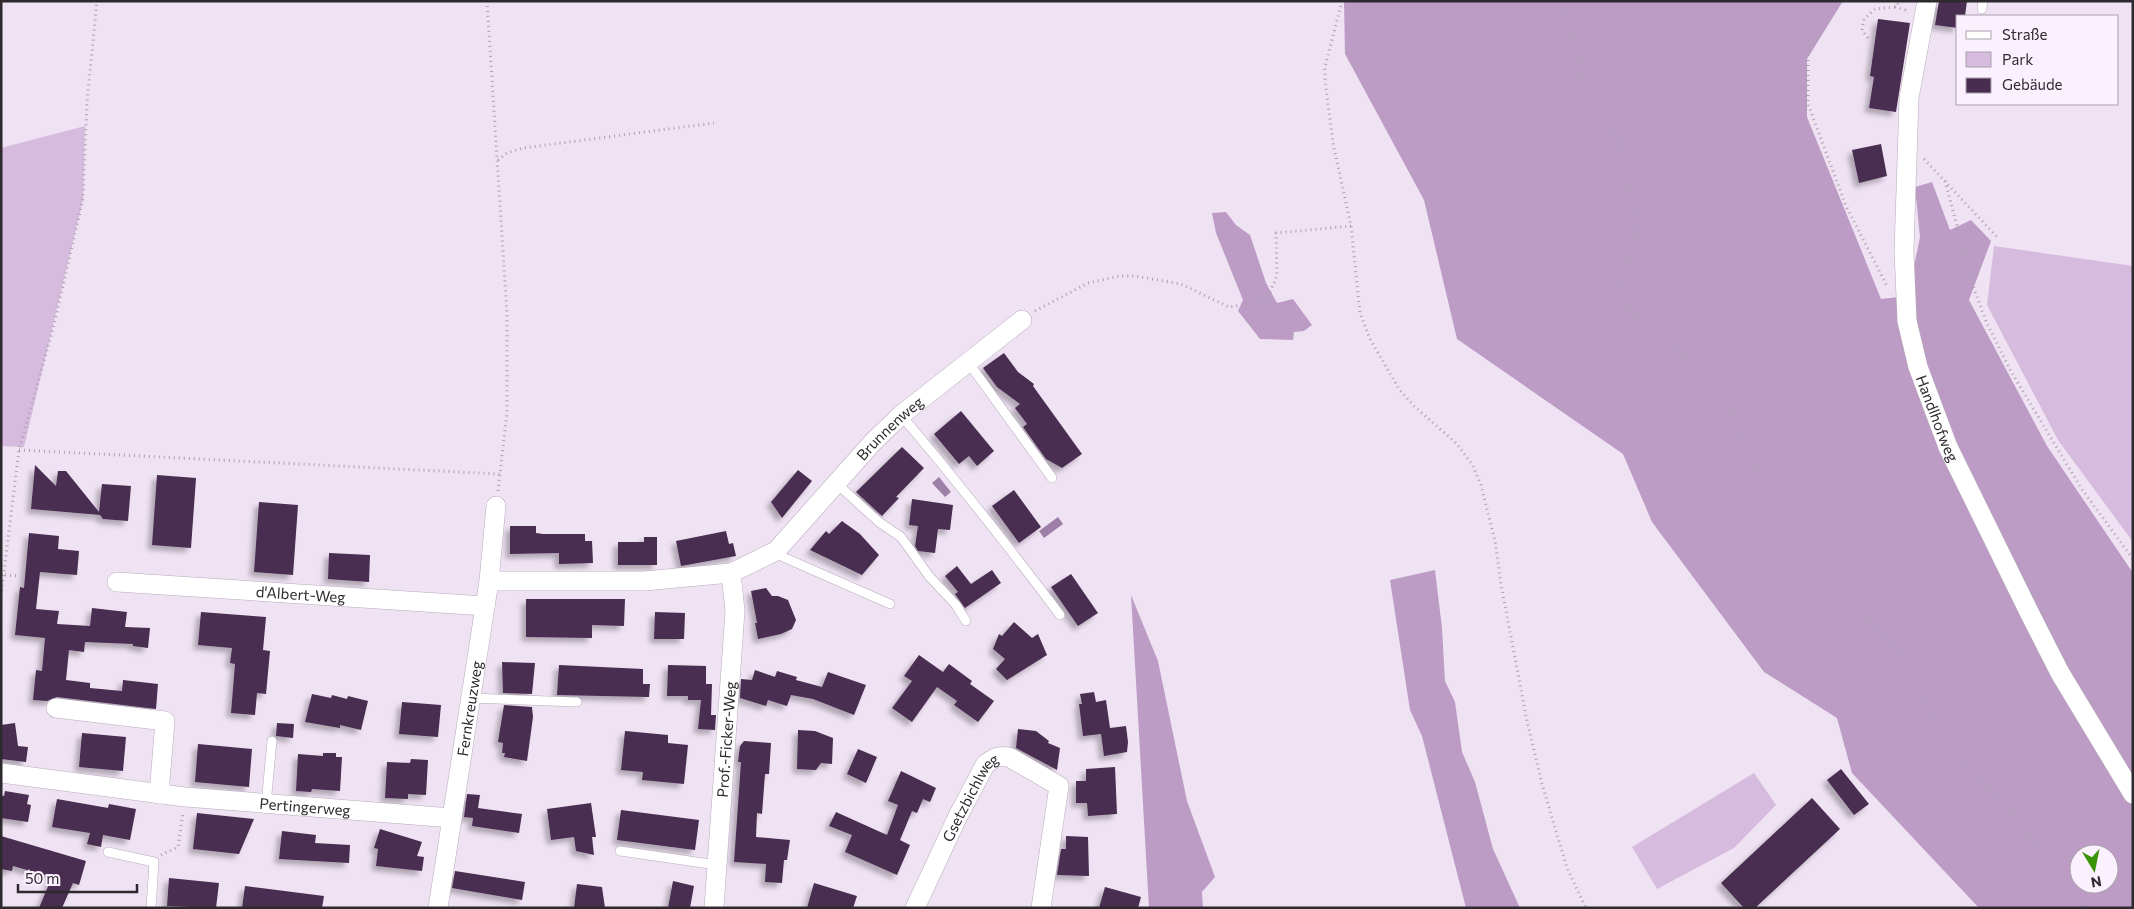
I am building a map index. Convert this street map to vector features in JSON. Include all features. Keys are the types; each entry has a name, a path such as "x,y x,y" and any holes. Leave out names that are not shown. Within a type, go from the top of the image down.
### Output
{"street":[{"name":"Handlhofweg","path":"1927,1 1910,98 1904,250 1909,331 1925,388 1948,448 2055,665 2133,794"},
{"name":"Brunnenweg","path":"489,581 644,581 731,572 774,553 873,442 901,415 1022,320"},
{"name":"Fernkreuzweg","path":"438,908 489,581 496,506"},
{"name":"Prof.-Ficker-Weg","path":"714,908 735,611 731,572"},
{"name":"d'Albert-Weg","path":"117,582 485,606"},
{"path":"56,708 165,722 159,794"},
{"name":"Gsetzbichlweg","path":"915,908 937,857 985,765 990,760 1002,756 1009,757 1059,786 1041,908"},
{"name":"Pertingerweg","path":"1,773 185,797 452,818"}],"lane":[{"path":"968,362 1052,478"},
{"path":"901,415 967,497 984,513 1060,615"},
{"path":"836,484 879,522 902,537 929,576 956,605 966,621"},
{"path":"774,553 890,604"},
{"path":"471,698 577,702"},
{"path":"266,804 272,741"},
{"path":"620,851 717,864"},
{"path":"108,852 154,862 151,908"}],"path":[{"path":"1,596 20,450 54,325 83,199 87,102 97,1"},
{"path":"487,1 507,315 507,412 496,506"},
{"path":"1342,1 1325,68 1325,80 1333,143 1351,226 1359,307 1370,339 1399,389 1414,406 1456,443 1472,464 1482,485 1492,524 1527,721 1540,775 1566,868 1586,908"},
{"path":"1558,1 1578,50 1584,89 1618,137 1638,228 1620,279 1627,308 1720,386 1748,455 1777,510 1824,556 1868,620 1909,662 1923,703 1959,758 2009,808 2057,876 2085,908"},
{"path":"1800,1 1808,33 1808,104 1846,206 1889,292"},
{"path":"1896,7 1900,1"},
{"path":"1868,38 1862,30 1864,19 1875,8 1896,7 1905,10 1908,16"},
{"path":"498,160 507,153 523,148 714,123"},
{"path":"1908,142 1999,239"},
{"path":"1945,181 1974,289 1986,321 2005,360 2081,488 2133,559"},
{"path":"1022,320 1054,300 1081,287 1119,276 1135,276 1182,284 1229,306 1266,301 1277,276 1276,232 1351,226"},
{"path":"20,450 500,474"},
{"path":"5,575 19,576"},
{"path":"154,862 164,852 178,847 185,797"}],"green space":[{"path":"85,126 83,199 24,447 1,446 1,148"},
{"path":"1994,246 2133,266 2133,542 2058,440 1987,305"},
{"path":"1754,773 1776,805 1734,848 1657,889 1632,847"}],"shaded area":[{"path":"1344,1 1843,1 1807,59 1807,117 1881,299 1908,296 1920,237 1915,187 1932,182 1950,230 1971,220 1991,241 1969,300 2047,446 2133,573 2133,908 1979,908 1852,773 1837,718 1764,672 1652,522 1623,454 1457,339 1424,200 1345,54"},
{"path":"1226,212 1236,225 1250,235 1266,283 1277,303 1293,299 1312,325 1304,331 1294,332 1293,340 1260,339 1238,311 1243,300 1216,233 1212,213"},
{"path":"939,477 951,492 945,497 932,483"},
{"path":"1058,517 1063,524 1044,538 1039,531"},
{"path":"1435,570 1442,628 1445,681 1455,702 1462,752 1475,782 1493,849 1520,908 1466,908 1422,736 1410,710 1390,580"},
{"path":"1131,595 1158,661 1187,801 1215,877 1202,892 1203,908 1149,908"}],"building":[{"path":"1939,1 1967,1 1965,15 1956,15 1956,28 1935,25"},
{"path":"1878,19 1910,23 1896,112 1869,108 1874,77 1870,76"},
{"path":"1881,144 1887,176 1859,183 1852,150"},
{"path":"1004,353 1018,372 1034,384 1033,386 1082,454 1062,468 1046,459 1023,427 1027,424 1015,408 1020,404 997,387 983,368"},
{"path":"961,411 994,451 977,466 969,456 959,464 934,434"},
{"path":"902,447 924,468 896,497 899,498 882,516 856,492"},
{"path":"35,465 56,486 58,471 66,471 99,512 102,484 131,486 128,521 103,519 100,515 31,509"},
{"path":"798,470 812,481 782,518 771,502"},
{"path":"157,475 196,478 191,548 152,545"},
{"path":"1014,490 1041,527 1019,543 992,506"},
{"path":"912,499 953,505 950,530 938,529 935,553 918,551 915,546 918,526 909,525"},
{"path":"259,502 298,505 293,575 254,572"},
{"path":"842,521 860,534 879,555 862,575 810,550 826,531 829,534"},
{"path":"510,526 536,526 536,533 543,534 585,534 585,541 592,541 593,563 559,564 559,553 510,554"},
{"path":"726,531 729,544 733,543 736,556 681,566 676,541"},
{"path":"29,533 59,536 58,549 79,551 77,575 40,572 36,609 59,611 57,624 90,626 92,608 127,612 125,627 150,628 148,648 133,646 133,644 85,642 84,652 69,650 66,680 90,683 90,688 122,691 123,680 158,684 156,709 57,697 47,701 33,700 36,670 42,671 45,638 15,635 20,587 24,588"},
{"path":"644,537 657,537 657,565 618,565 618,542 644,542"},
{"path":"329,553 370,555 369,582 328,579"},
{"path":"957,566 971,584 992,570 1001,583 965,608 955,594 958,592 945,576"},
{"path":"1071,574 1098,613 1078,626 1051,587"},
{"path":"766,588 772,596 788,600 796,620 792,629 781,634 758,639 751,591"},
{"path":"526,599 625,599 624,626 592,625 592,638 526,637"},
{"path":"201,612 266,617 263,650 270,651 266,694 257,693 255,715 231,713 235,664 230,663 232,648 198,645"},
{"path":"655,612 685,613 684,639 654,639"},
{"path":"1014,622 1032,638 1038,634 1047,655 1007,680 996,669 1005,659 993,649 999,634 1002,636"},
{"path":"919,655 943,672 949,664 972,681 970,684 994,701 978,722 954,705 957,701 937,687 912,722 892,708 912,681 904,676"},
{"path":"502,662 535,663 532,694 503,693"},
{"path":"559,665 643,669 643,684 650,684 649,697 557,695"},
{"path":"668,665 706,666 706,684 712,684 711,715 716,715 715,730 698,729 701,700 688,700 688,696 667,696"},
{"path":"755,670 775,677 777,671 797,677 796,680 822,687 828,672 866,685 854,715 813,699 791,695 787,706 768,700 766,706 740,698 741,679 752,680"},
{"path":"1094,692 1096,702 1106,700 1110,728 1126,726 1127,752 1104,756 1101,734 1083,736 1079,704 1082,704 1080,694"},
{"path":"312,694 331,698 332,695 347,699 348,696 368,701 361,730 340,725 340,728 305,722"},
{"path":"402,702 441,705 438,737 399,734"},
{"path":"504,705 532,707 533,717 527,761 504,757 505,753 502,753 503,743 498,742"},
{"path":"15,723 18,746 28,747 26,762 1,759 1,725"},
{"path":"277,723 294,724 293,738 276,736"},
{"path":"1018,729 1036,731 1049,741 1048,743 1060,748 1057,770 1016,748"},
{"path":"798,730 815,731 833,738 832,764 821,763 816,770 797,769"},
{"path":"625,731 668,735 668,743 688,745 684,784 642,780 643,772 621,770"},
{"path":"82,733 126,737 123,771 79,767"},
{"path":"744,741 771,743 769,774 765,774 762,814 757,813 756,837 790,840 787,860 784,860 782,883 765,882 766,864 734,862 741,762 738,762 740,746"},
{"path":"198,744 252,749 249,787 195,782"},
{"path":"858,749 877,757 866,783 847,774"},
{"path":"323,753 336,753 336,757 342,757 340,791 312,789 311,792 296,791 298,754 323,756"},
{"path":"411,759 428,760 426,795 408,794 408,799 385,798 387,762 410,763"},
{"path":"1115,767 1117,814 1088,816 1087,803 1076,803 1076,781 1086,781 1086,769"},
{"path":"1841,769 1869,804 1854,815 1827,780"},
{"path":"901,771 936,788 930,802 923,799 917,813 912,811 900,840 910,845 897,875 845,852 852,835 829,826 836,812 887,835 898,805 888,801"},
{"path":"5,791 29,795 27,804 31,805 28,822 1,818 1,796 4,796"},
{"path":"467,794 480,795 478,808 522,814 519,833 472,826 473,818 464,817"},
{"path":"1812,798 1840,829 1755,908 1744,908 1721,883"},
{"path":"57,799 108,808 109,804 136,809 130,840 103,835 101,847 87,844 90,833 52,827"},
{"path":"591,803 596,837 592,837 594,855 576,851 574,837 551,840 547,809"},
{"path":"621,810 699,820 695,850 617,840"},
{"path":"197,813 254,819 239,854 193,849"},
{"path":"380,829 422,842 417,856 424,857 422,871 376,866 378,849 374,848"},
{"path":"282,831 316,835 315,843 350,845 349,863 279,859"},
{"path":"1,836 86,861 79,885 73,883 62,908 39,908 52,877 13,866 12,871 1,869"},
{"path":"1066,836 1088,837 1089,876 1057,875 1061,849 1066,849"},
{"path":"455,871 525,882 522,900 452,888"},
{"path":"169,878 219,883 216,908 167,906"},
{"path":"673,881 694,886 690,908 668,908"},
{"path":"814,883 857,896 853,908 807,908"},
{"path":"577,884 602,887 605,908 574,908"},
{"path":"245,886 324,896 322,908 242,908"},
{"path":"1105,887 1141,897 1138,908 1099,908"}]}
